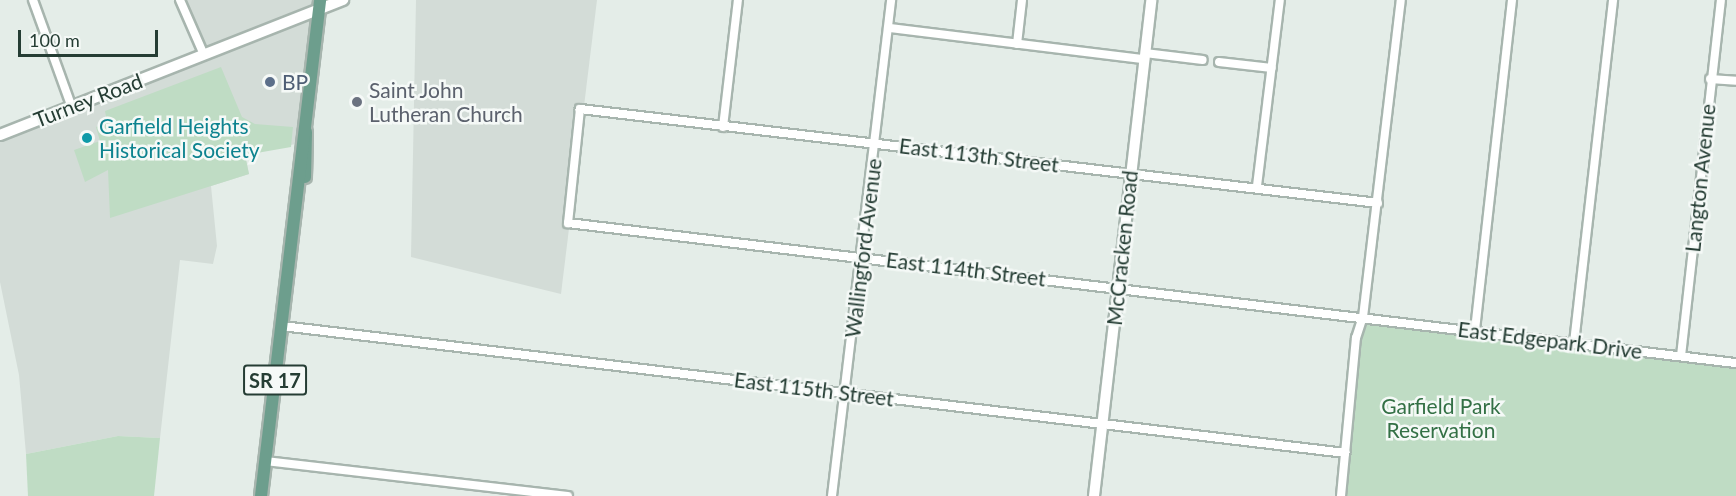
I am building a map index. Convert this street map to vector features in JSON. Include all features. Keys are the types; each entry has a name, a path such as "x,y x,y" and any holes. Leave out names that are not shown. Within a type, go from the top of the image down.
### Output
{"main road":[{"name":"SR 17","path":"261,496 320,5"}],"street":[{"path":"33,0 71,105"},
{"path":"180,0 204,55"},
{"name":"Turney Road","path":"0,135 71,105 204,55 320,5 343,0"},
{"path":"723,127 738,0"},
{"name":"Wallingford Avenue","path":"832,496 890,28 891,0"},
{"path":"1017,44 1022,0"},
{"name":"McCracken Road","path":"1094,496 1151,0"},
{"path":"1257,186 1280,0"},
{"path":"1341,496 1356,339 1363,317 1401,0"},
{"path":"1475,330 1512,0"},
{"path":"1574,343 1613,0"},
{"name":"Langton Avenue","path":"1681,356 1710,79 1721,0"},
{"path":"890,28 1017,44 1203,60"},
{"path":"1219,62 1272,68"},
{"path":"1710,79 1736,81"},
{"name":"East 113th Street","path":"568,223 580,109 1257,186 1378,203"},
{"name":"East 114th Street","path":"568,223 1363,317"},
{"name":"East Edgepark Drive","path":"1363,317 1736,363"},
{"name":"East 115th Street","path":"282,326 1102,422 1345,453"},
{"path":"265,461 568,496"}],"shaded area":[{"path":"180,0 343,0 319,10 300,143 245,155 249,174 211,186 217,246 213,264 180,260 160,438 118,436 26,454 19,375 0,282 0,135 203,55"},
{"path":"416,0 597,0 561,294 411,257"}],"green space":[{"path":"221,67 242,117 255,124 293,127 291,147 245,155 249,174 110,218 108,170 85,182 74,150 100,141 96,127 107,122 105,111"},
{"name":"Garfield Park Reservation","path":"1363,317 1736,363 1736,496 1340,496 1356,339"},
{"path":"118,436 160,438 154,496 28,496 26,454"}],"place":[{"name":"BP","path":"270,82"},
{"name":"Saint John Lutheran Church","path":"357,102"},
{"name":"Garfield Heights Historical Society","path":"87,138"}]}
